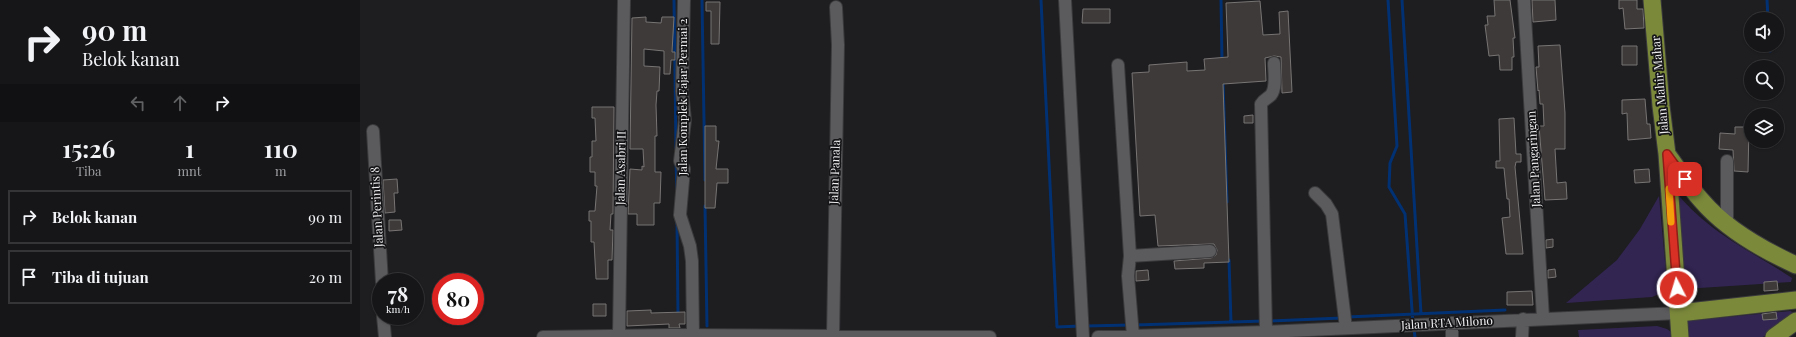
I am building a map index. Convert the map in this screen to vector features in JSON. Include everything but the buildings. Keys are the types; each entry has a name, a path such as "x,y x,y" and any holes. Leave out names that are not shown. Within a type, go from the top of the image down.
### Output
{"highway":[{"name":"Jalan Mahir Mahar","path":"1652,0 1661,106 1667,154 1680,337"},
{"path":"1667,154 1703,202 1728,224 1772,252 1796,264"},
{"name":"Jalan RTA Milono","path":"1679,313 1796,300"},
{"path":"1774,337 1796,321"}],"street":[{"name":"Jalan Asabri II","path":"619,336 624,0"},
{"name":"Jalan Komplek Fajar Permai 2","path":"684,0 682,92 685,120 680,161 684,169 680,215 690,246 692,261 693,335"},
{"path":"1065,0 1083,337"},
{"name":"Jalan Pangaringan","path":"1524,0 1543,318"},
{"name":"Jalan Panala","path":"833,337 837,75 836,7"},
{"path":"1266,324 1261,104 1263,100 1270,95 1274,87 1274,63"},
{"path":"1118,65 1130,256 1128,276 1132,329"},
{"name":"Jalan Perintis 8","path":"373,131 381,273"},
{"path":"1727,161 1728,224"},
{"path":"1315,192 1326,204 1332,214 1346,328"},
{"path":"1130,256 1210,251"},
{"name":"Jalan RTA Milono","path":"1098,337 1132,329 1266,324 1346,328 1366,332 1452,323 1679,313"},
{"path":"1522,337 1523,319"},
{"path":"1452,323 1452,337"},
{"path":"384,325 385,337"},
{"path":"543,337 693,335 990,337"}],"shaded area":[{"path":"1673,188 1685,203 1713,228 1792,278 1791,282 1684,289"},
{"path":"1659,196 1667,284 1664,292 1652,297 1566,303 1617,260 1640,229"},
{"path":"1791,311 1793,314 1763,337 1684,337 1684,321"},
{"path":"1657,326 1667,329 1672,333 1673,337 1579,337 1578,330"}],"waterway":[{"path":"674,0 676,148"},
{"path":"702,0 705,180"},
{"path":"1041,0 1057,327 1080,326"},
{"path":"1221,0 1222,60"},
{"path":"1388,0 1397,146 1390,163 1389,187 1405,214 1413,323"},
{"path":"1402,0 1421,314"},
{"path":"1767,0 1768,12"},
{"path":"1223,82 1227,202"},
{"path":"676,164 677,188"},
{"path":"705,206 707,326"},
{"path":"677,222 678,316"},
{"path":"1229,260 1231,322"},
{"path":"1347,317 1505,310"},
{"path":"1269,321 1342,318"},
{"path":"1135,325 1264,321"},
{"path":"1086,326 1130,325"},
{"path":"1414,329 1415,337"}],"slow traffic":[{"path":"1669,189 1671,222"}],"route":[{"path":"1677,288 1669,197 1667,154 1685,179"}]}
